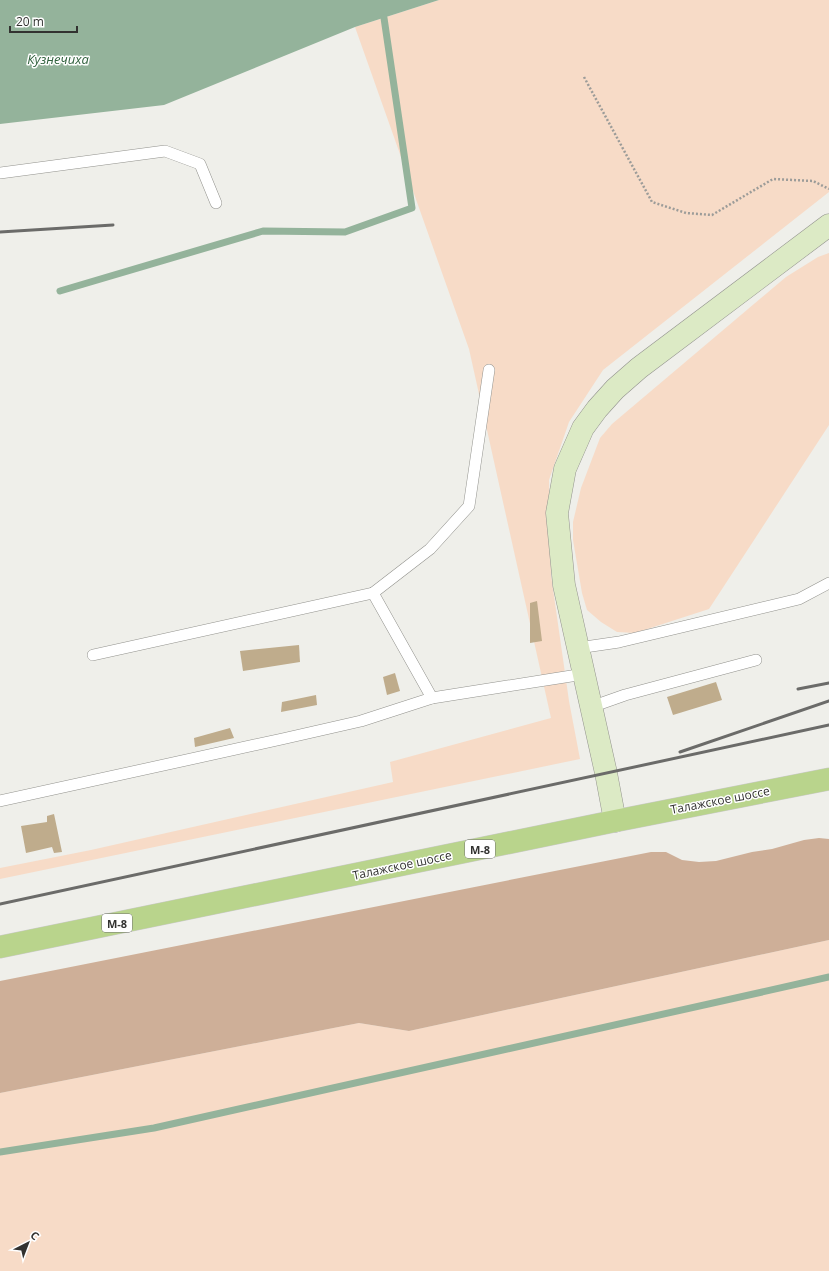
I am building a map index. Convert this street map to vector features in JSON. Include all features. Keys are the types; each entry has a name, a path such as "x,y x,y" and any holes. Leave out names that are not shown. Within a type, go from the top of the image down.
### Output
{"main road":[{"name":"Талажское шоссе","path":"0,947 615,821 829,779"}],"street":[{"path":"615,821 592,707 564,585 556,513 565,469 583,428 597,409 615,389 639,368 829,225"}],"lane":[{"path":"0,173 165,151 200,164 216,203"},
{"path":"93,655 373,593 430,549 469,506 489,370"},
{"path":"578,648 619,642 798,599 829,583"},
{"path":"373,593 432,698"},
{"path":"592,707 625,695 756,660"},
{"path":"0,801 332,728 361,721 432,698 584,674"}],"path":[{"path":"584,76 652,202 686,214 712,215 773,179 813,181 829,189"}],"shaded area":[{"path":"439,0 829,0 829,192 603,370 569,422 549,480 551,575 569,701 580,759 0,879 0,868 91,850 393,782 390,762 551,718 469,349 355,27"},
{"path":"829,253 829,425 709,609 635,633 617,632 601,622 587,610 582,593 573,540 573,522 581,488 600,438 612,424 786,277 818,257"},
{"path":"819,838 829,839 829,940 409,1031 359,1023 0,1093 0,981 651,852 666,852 682,860 699,862 716,861 752,852 772,849 804,840"},
{"path":"829,940 829,1271 0,1271 0,1093 359,1023 409,1031"}],"water":[{"name":"Кузнечиха","path":"0,0 439,0 355,27 164,105 0,124"}],"building":[{"path":"537,601 542,641 530,643 530,603"},
{"path":"299,645 300,662 243,671 240,651"},
{"path":"395,673 400,691 387,695 383,677"},
{"path":"716,682 722,700 673,715 667,697"},
{"path":"316,695 317,705 281,712 282,702"},
{"path":"230,728 234,738 195,747 194,738"},
{"path":"54,814 62,852 54,853 52,847 26,853 21,826 47,822 47,816"}],"waterway":[{"path":"60,291 263,231 345,232 412,208 384,18"},
{"path":"0,1152 154,1128 829,977"}],"railway":[{"path":"0,232 113,225"},
{"path":"798,689 829,683"},
{"path":"680,752 829,701"},
{"path":"0,904 829,725"}]}
